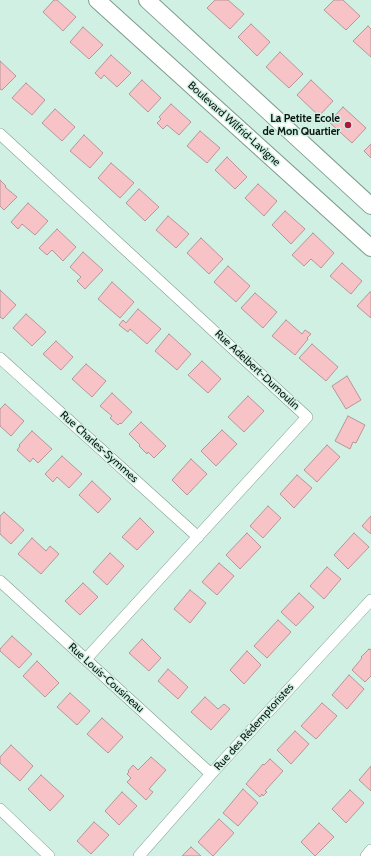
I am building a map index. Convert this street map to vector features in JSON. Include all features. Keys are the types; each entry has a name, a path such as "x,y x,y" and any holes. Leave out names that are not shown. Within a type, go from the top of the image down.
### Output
{"main road":[{"name":"Boulevard Wilfrid-Lavigne","path":"97,0 371,248"},
{"path":"147,0 371,206"}],"street":[{"name":"Rue Adelbert-Dumoulin","path":"0,134 307,417 86,660"},
{"name":"Rue Charles-Symmes","path":"0,358 198,537"},
{"name":"Rue Louis-Cousineau","path":"0,581 211,774"},
{"name":"Rue des Rédemptoristes","path":"139,856 211,774 371,600"},
{"path":"0,809 49,856"},
{"path":"366,856 371,850"}],"building":[{"path":"54,0 57,0 76,17 63,31 43,12"},
{"path":"215,0 228,0 244,14 230,29 207,8"},
{"path":"334,0 343,0 360,16 346,30 324,10"},
{"path":"251,24 270,42 257,56 238,37"},
{"path":"368,26 371,29 371,57 353,41"},
{"path":"83,27 103,45 89,59 70,42"},
{"path":"280,52 303,74 289,88 266,67"},
{"path":"111,55 131,73 117,87 104,75 101,79 95,73"},
{"path":"0,61 16,76 2,90 0,89"},
{"path":"142,80 161,98 148,112 129,94"},
{"path":"311,80 333,101 319,116 297,95"},
{"path":"26,83 45,100 32,115 12,98"},
{"path":"171,104 191,122 179,135 167,125 163,129 157,123 161,119 159,117"},
{"name":"La Petite Ecole de Mon Quartier","path":"343,107 366,128 352,143 329,122"},
{"path":"55,109 75,127 62,141 42,123"},
{"path":"200,131 220,148 207,163 187,146"},
{"path":"84,135 103,153 90,168 70,151"},
{"path":"371,144 371,158 364,151"},
{"path":"227,157 247,177 235,189 215,170"},
{"path":"111,163 134,183 120,198 98,178"},
{"path":"0,180 6,186 5,187 17,197 4,210 0,206"},
{"path":"258,184 277,201 264,216 245,198"},
{"path":"139,189 159,207 145,221 126,203"},
{"path":"28,203 48,221 35,235 22,224 18,229 11,222"},
{"path":"285,211 305,229 291,244 272,225"},
{"path":"168,216 189,234 176,248 156,230"},
{"path":"57,229 76,247 63,261 52,250 47,255 39,248"},
{"path":"313,233 334,253 321,268 311,259 304,266 292,255"},
{"path":"201,238 223,259 209,274 187,253"},
{"path":"83,252 103,270 85,289 77,281 81,277 70,267"},
{"path":"342,263 362,281 351,294 330,276"},
{"path":"228,266 250,286 236,302 214,282"},
{"path":"112,282 134,302 120,318 98,299"},
{"path":"0,290 16,305 3,319 0,317"},
{"path":"371,292 371,318 357,306"},
{"path":"255,293 277,312 263,328 241,308"},
{"path":"138,309 161,329 147,344 130,329 128,332 119,325 123,320 126,323"},
{"path":"26,314 46,332 32,346 13,328"},
{"path":"286,320 302,334 305,330 311,334 295,355 272,336"},
{"path":"169,334 191,354 177,370 155,351"},
{"path":"56,341 73,357 61,370 43,354"},
{"path":"312,344 338,367 326,381 299,358"},
{"path":"202,361 221,379 208,393 188,375"},
{"path":"86,364 106,381 92,397 72,379"},
{"path":"347,376 361,400 346,409 332,386"},
{"path":"112,393 132,412 121,424 120,423 118,425 110,418 112,416 100,406"},
{"path":"248,396 264,411 244,432 228,417"},
{"path":"5,404 24,421 11,436 0,426 0,409"},
{"path":"348,416 365,425 356,443 353,442 350,449 335,441"},
{"path":"141,422 166,446 154,458 148,452 147,454 129,434"},
{"path":"222,430 237,444 216,466 201,451"},
{"path":"32,431 52,449 38,463 33,458 30,462 17,450 20,446 19,445"},
{"path":"327,445 340,457 317,482 304,470"},
{"path":"62,456 82,474 69,488 57,477 53,482 45,474"},
{"path":"191,459 207,474 187,495 172,480"},
{"path":"297,475 312,488 294,508 280,494"},
{"path":"92,481 111,499 98,513 79,495"},
{"path":"268,506 281,518 263,538 250,526"},
{"path":"4,512 24,530 11,544 0,534 0,516"},
{"path":"371,516 371,534 362,526"},
{"path":"140,518 154,532 137,550 122,537"},
{"path":"247,533 261,547 240,569 226,555"},
{"path":"354,533 369,547 348,569 334,555"},
{"path":"32,538 46,551 50,546 59,554 41,574 18,554"},
{"path":"110,553 124,566 107,585 93,572"},
{"path":"219,563 234,576 217,595 202,582"},
{"path":"327,567 341,579 324,599 310,586"},
{"path":"83,583 98,597 80,615 65,601"},
{"path":"190,590 206,603 190,623 174,609"},
{"path":"299,593 314,607 296,626 281,612"},
{"path":"278,620 291,632 267,658 254,646"},
{"path":"12,636 32,654 19,668 0,651 0,649"},
{"path":"142,639 161,658 149,671 129,653"},
{"path":"369,649 371,649 371,676 365,682 352,670"},
{"path":"247,651 261,665 244,684 230,670"},
{"path":"37,661 59,683 45,697 23,676"},
{"path":"168,669 188,687 178,699 158,681"},
{"path":"349,675 364,689 347,709 332,695"},
{"path":"70,693 90,711 77,725 57,707"},
{"path":"205,697 218,709 224,704 230,709 211,730 191,712"},
{"path":"322,703 337,716 316,739 301,726"},
{"path":"102,718 123,737 108,753 87,734"},
{"path":"295,731 309,744 291,764 277,750"},
{"path":"11,745 33,766 20,781 0,763 0,757"},
{"path":"151,757 166,770 149,789 153,792 146,800 127,782 131,778 127,774 133,765 138,770"},
{"path":"270,759 283,771 265,791 267,792 263,796 262,794 260,797 246,784 263,764 264,765"},
{"path":"371,766 371,791 359,780"},
{"path":"41,775 64,796 50,811 28,789"},
{"path":"243,789 258,803 238,826 223,813"},
{"path":"350,790 364,803 346,823 332,809"},
{"path":"122,792 137,806 119,825 105,811"},
{"path":"219,819 234,833 213,856 198,842"},
{"path":"94,822 109,835 91,854 77,841"},
{"path":"319,823 334,837 315,856 301,842"},
{"path":"191,847 201,856 182,856"}],"place":[{"name":"La Petite Ecole de Mon Quartier","path":"348,125"}]}
